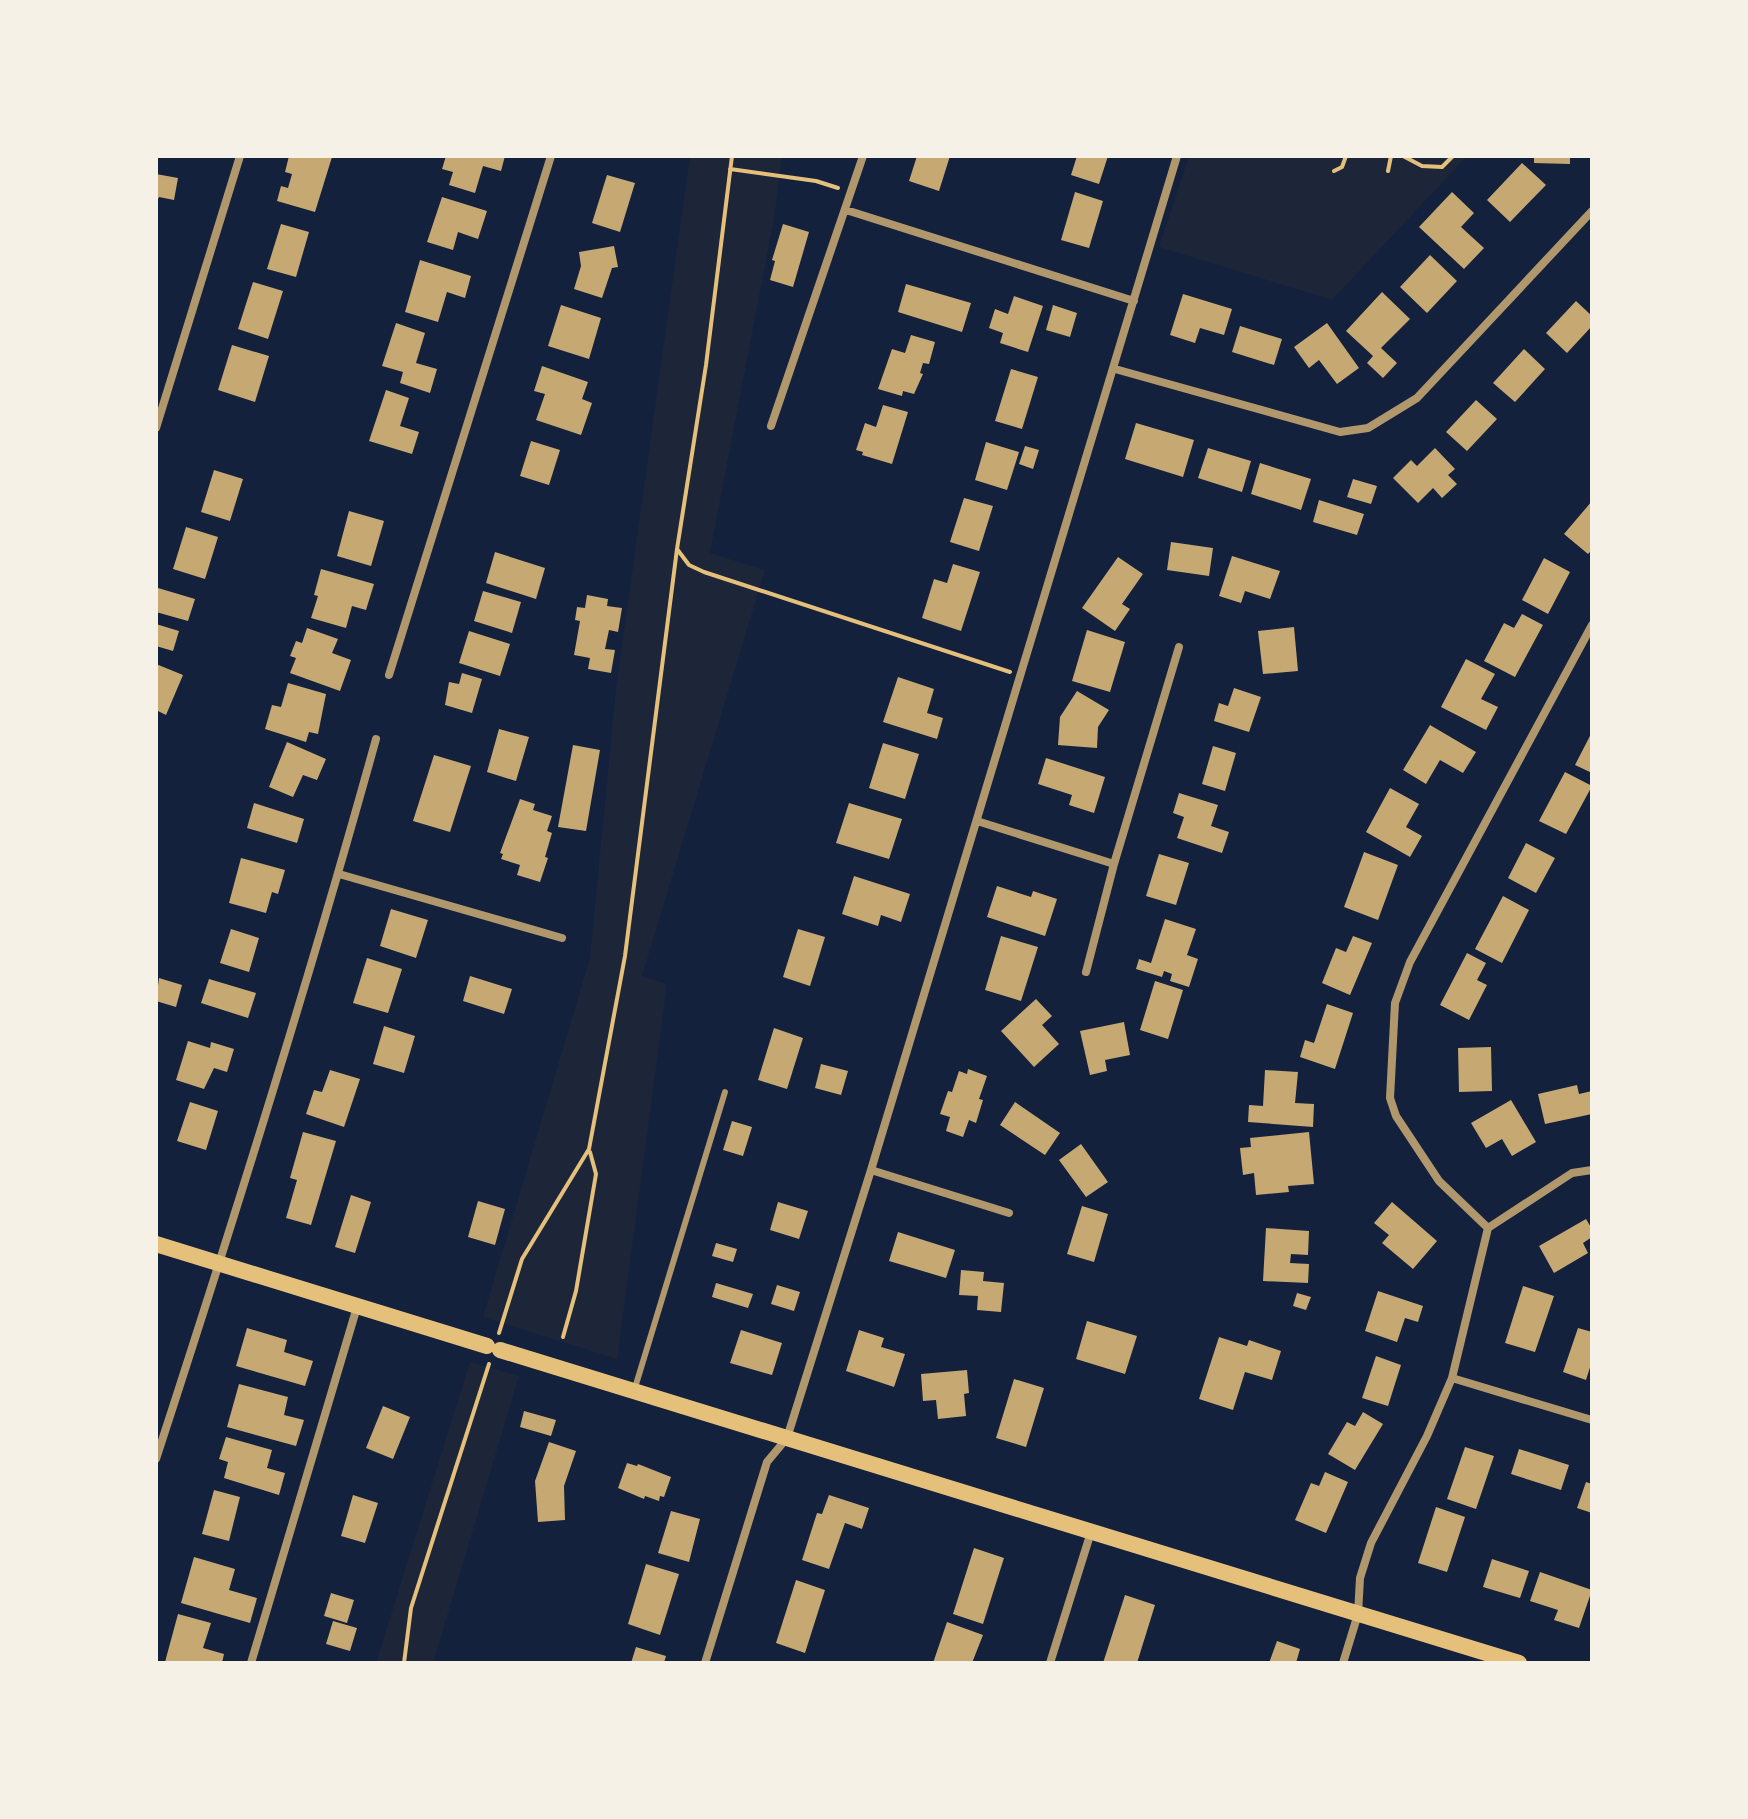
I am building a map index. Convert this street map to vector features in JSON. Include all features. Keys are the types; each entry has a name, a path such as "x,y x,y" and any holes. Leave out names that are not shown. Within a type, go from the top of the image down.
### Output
{"main road":[{"path":"156,1244 495,1345 634,1391 1519,1663"}],"street":[{"path":"156,428 240,156"},
{"path":"389,675 551,156"},
{"path":"771,426 863,156"},
{"path":"705,1663 767,1462 787,1438 871,1170 1177,156"},
{"path":"846,210 1134,301"},
{"path":"1115,369 1340,432 1368,428 1417,398 1592,211"},
{"path":"1488,1228 1439,1181 1396,1116 1390,1098 1395,1003 1410,962 1592,625"},
{"path":"1086,972 1114,864 1179,647"},
{"path":"156,1459 220,1264 339,874 376,739"},
{"path":"977,821 1114,864"},
{"path":"339,874 562,938"},
{"path":"871,1170 1009,1213"},
{"path":"1343,1663 1358,1614 1360,1578 1371,1543 1427,1436 1452,1378 1488,1228 1572,1173 1592,1170"},
{"path":"251,1663 357,1306"},
{"path":"1452,1378 1592,1420"},
{"path":"1050,1663 1091,1532"}],"lane":[{"path":"634,1391 725,1092"}],"path":[{"path":"404,1663 411,1608 522,1259 589,1149 625,956 677,549 706,365 732,156"},
{"path":"1334,171 1342,167 1346,156"},
{"path":"1388,171 1391,156"},
{"path":"1403,156 1422,166 1442,167 1453,156"},
{"path":"730,169 816,181 851,192"},
{"path":"677,549 689,565 704,572 1020,675"},
{"path":"563,1337 576,1291 596,1174 589,1149"}],"shaded area":[{"path":"690,156 782,156 774,218 710,553 765,570 642,976 667,984 617,1359 483,1317 590,958 616,689"},
{"path":"1189,156 1467,156 1332,300 1159,247"},
{"path":"470,1362 519,1376 433,1663 376,1663"}],"building":[{"path":"289,156 332,157 315,212 277,201 281,186 288,188 292,174 285,172"},
{"path":"446,156 505,156 501,171 483,166 475,193 449,185 453,172 442,169"},
{"path":"917,156 950,156 939,191 909,181"},
{"path":"1077,156 1108,156 1099,184 1071,175"},
{"path":"1534,156 1570,156 1570,164 1534,163"},
{"path":"1522,163 1546,185 1510,222 1487,200"},
{"path":"156,174 178,178 174,200 159,197 156,203"},
{"path":"607,175 635,183 620,232 592,223"},
{"path":"1075,192 1103,201 1089,248 1061,240"},
{"path":"1452,192 1474,213 1461,227 1484,248 1464,269 1419,227"},
{"path":"442,197 487,211 478,239 458,232 453,250 427,242"},
{"path":"281,224 309,232 296,277 267,269"},
{"path":"783,224 809,232 793,287 770,280 775,261 772,260"},
{"path":"614,246 618,267 612,268 602,298 574,289 581,266 579,252"},
{"path":"1430,255 1457,281 1427,313 1400,287"},
{"path":"420,260 471,276 465,298 447,292 438,322 405,312"},
{"path":"253,282 283,291 268,339 238,329"},
{"path":"906,284 971,303 962,332 898,312"},
{"path":"1382,292 1410,319 1381,348 1397,363 1383,378 1367,363 1373,356 1346,331"},
{"path":"1183,294 1232,309 1224,335 1200,328 1195,343 1170,335"},
{"path":"1014,296 1043,306 1028,352 1000,343 1003,333 989,328 995,309 1008,314"},
{"path":"1576,301 1592,316 1592,326 1567,353 1546,333"},
{"path":"561,305 601,318 589,359 548,346"},
{"path":"1053,305 1077,313 1070,337 1046,330"},
{"path":"396,323 425,333 416,363 437,369 430,393 400,383 403,372 382,366"},
{"path":"1327,323 1359,368 1337,384 1319,360 1309,368 1294,347"},
{"path":"1240,326 1282,339 1274,365 1232,352"},
{"path":"911,335 935,342 929,364 923,363 920,373 923,374 914,394 903,391 902,396 878,389 892,349 905,353"},
{"path":"232,345 269,356 255,402 218,390"},
{"path":"1524,349 1545,369 1515,402 1493,383"},
{"path":"542,366 588,382 582,399 592,403 581,435 536,420 545,394 534,391"},
{"path":"1011,369 1038,377 1022,429 995,421"},
{"path":"386,390 409,398 400,426 419,432 412,454 369,441"},
{"path":"1476,400 1497,419 1467,451 1446,432"},
{"path":"883,405 908,412 892,464 862,455 863,452 856,450 865,423 876,427"},
{"path":"1136,423 1194,440 1183,477 1125,459"},
{"path":"531,441 560,450 549,485 520,476"},
{"path":"986,442 1019,452 1007,490 975,480"},
{"path":"1025,446 1039,450 1033,469 1019,464"},
{"path":"1208,448 1251,461 1242,492 1198,478"},
{"path":"1435,448 1455,469 1448,475 1457,484 1442,498 1433,488 1418,503 1393,478 1411,460 1417,466"},
{"path":"1260,463 1311,479 1301,510 1251,494"},
{"path":"214,470 243,479 230,521 201,512"},
{"path":"1353,479 1377,486 1371,504 1347,497"},
{"path":"964,498 993,506 979,551 950,542"},
{"path":"1319,500 1364,514 1357,535 1313,522"},
{"path":"1592,501 1592,550 1588,554 1564,534"},
{"path":"349,511 384,521 371,566 337,556"},
{"path":"186,527 218,537 205,579 173,569"},
{"path":"1171,542 1213,548 1209,576 1167,570"},
{"path":"495,552 545,568 536,599 486,583"},
{"path":"1232,556 1280,571 1270,599 1245,591 1241,603 1219,596"},
{"path":"1118,557 1143,574 1122,604 1130,609 1115,631 1082,608"},
{"path":"1544,558 1570,572 1548,614 1522,600"},
{"path":"953,564 980,572 961,631 922,618 934,579 947,583"},
{"path":"321,569 374,584 366,610 352,606 346,628 311,618 318,596 314,595"},
{"path":"158,588 195,599 188,621 156,612"},
{"path":"483,591 521,602 512,633 474,621"},
{"path":"587,595 608,599 607,606 622,608 618,632 609,630 605,649 615,650 611,673 588,669 590,658 574,655 580,621 575,620 577,607 585,608"},
{"path":"1522,614 1543,625 1515,677 1484,661 1504,623 1514,628"},
{"path":"156,624 179,631 173,651 156,646"},
{"path":"1294,627 1298,671 1263,674 1258,631"},
{"path":"307,628 338,639 332,653 351,660 340,691 290,673 296,658 290,656 296,641 302,643"},
{"path":"1087,630 1125,642 1110,692 1072,681"},
{"path":"469,631 510,644 500,676 459,663"},
{"path":"1466,659 1495,674 1481,699 1498,707 1486,730 1441,707"},
{"path":"156,664 183,675 166,715 156,710"},
{"path":"462,673 482,679 472,713 445,705 449,682 459,684"},
{"path":"898,677 934,689 927,713 943,718 937,739 883,722"},
{"path":"288,683 326,694 318,734 309,732 306,742 265,729 272,705 281,707"},
{"path":"1234,688 1261,697 1249,732 1214,721 1219,703 1228,706"},
{"path":"1077,691 1109,710 1098,727 1097,748 1058,745 1060,717"},
{"path":"1430,725 1476,752 1463,773 1440,760 1426,784 1403,770"},
{"path":"499,729 529,737 516,781 487,772"},
{"path":"1592,732 1592,773 1575,765"},
{"path":"287,742 326,759 317,780 303,775 293,797 269,787"},
{"path":"883,743 919,754 905,799 869,788"},
{"path":"573,745 600,750 586,831 558,827"},
{"path":"1213,746 1236,753 1225,791 1202,784"},
{"path":"434,755 471,766 450,832 413,821"},
{"path":"1046,758 1105,777 1094,813 1069,805 1072,795 1038,784"},
{"path":"1565,772 1592,786 1566,834 1539,821"},
{"path":"1390,788 1419,804 1406,827 1422,836 1410,857 1366,832"},
{"path":"1179,793 1218,805 1211,826 1229,832 1222,853 1177,838 1184,817 1173,813"},
{"path":"520,799 535,804 533,810 552,816 547,831 552,833 545,857 548,858 540,882 517,875 520,865 501,859 503,854 500,853"},
{"path":"254,803 304,819 297,843 247,828"},
{"path":"849,803 902,819 889,859 836,843"},
{"path":"1526,843 1555,858 1536,893 1508,878"},
{"path":"1364,852 1398,865 1378,920 1344,907"},
{"path":"1159,854 1189,863 1176,905 1146,896"},
{"path":"241,858 285,870 278,894 272,892 266,913 229,903"},
{"path":"854,876 910,894 901,922 881,915 878,926 842,914"},
{"path":"997,886 1031,897 1033,891 1057,899 1045,936 987,917"},
{"path":"1503,896 1529,910 1502,963 1475,949"},
{"path":"391,909 428,920 416,958 380,946"},
{"path":"1165,919 1196,929 1187,955 1198,959 1189,987 1170,981 1172,974 1164,971 1162,977 1136,969 1139,959 1151,963"},
{"path":"231,929 259,938 249,972 220,963"},
{"path":"798,929 825,937 810,986 783,977"},
{"path":"1001,936 1038,947 1021,1001 985,990"},
{"path":"1353,936 1372,943 1350,995 1322,983 1336,948 1346,952"},
{"path":"1467,953 1486,963 1477,980 1487,985 1469,1020 1440,1005"},
{"path":"367,958 402,969 388,1013 353,1003"},
{"path":"470,976 512,989 504,1014 463,1001"},
{"path":"159,978 182,985 176,1007 156,1001"},
{"path":"209,979 256,993 248,1018 201,1003"},
{"path":"1155,981 1183,990 1168,1039 1140,1030"},
{"path":"1036,999 1052,1016 1042,1025 1059,1044 1034,1067 1001,1031"},
{"path":"1327,1004 1353,1013 1335,1069 1300,1057 1305,1040 1314,1043"},
{"path":"1124,1022 1130,1055 1105,1060 1107,1071 1090,1075 1080,1031"},
{"path":"384,1026 415,1036 404,1073 373,1064"},
{"path":"774,1028 803,1038 787,1089 758,1080"},
{"path":"188,1041 210,1048 211,1042 234,1049 227,1072 214,1068 204,1089 176,1080"},
{"path":"1491,1047 1492,1091 1459,1092 1458,1048"},
{"path":"821,1064 848,1071 841,1095 815,1088"},
{"path":"968,1069 987,1076 979,1099 983,1100 976,1123 969,1120 963,1137 946,1131 950,1117 940,1114 959,1071 967,1074"},
{"path":"330,1070 360,1079 344,1127 306,1114 314,1090 322,1092"},
{"path":"1265,1070 1298,1072 1295,1103 1314,1104 1313,1127 1248,1122 1249,1105 1263,1106"},
{"path":"1577,1085 1579,1094 1592,1091 1592,1114 1545,1124 1538,1094"},
{"path":"1511,1100 1536,1142 1512,1156 1502,1139 1486,1148 1471,1123"},
{"path":"190,1102 218,1111 206,1150 177,1141"},
{"path":"1015,1102 1060,1133 1045,1155 1000,1125"},
{"path":"732,1121 752,1127 743,1156 723,1150"},
{"path":"303,1132 336,1141 311,1225 286,1218 297,1180 290,1178"},
{"path":"1309,1132 1314,1184 1288,1186 1289,1192 1256,1195 1254,1173 1243,1175 1240,1148 1251,1147 1250,1138"},
{"path":"1081,1144 1108,1182 1086,1197 1059,1160"},
{"path":"351,1195 371,1202 355,1253 335,1247"},
{"path":"478,1201 505,1209 495,1245 468,1237"},
{"path":"778,1202 808,1211 799,1239 770,1230"},
{"path":"1392,1202 1437,1241 1413,1269 1382,1243 1389,1235 1374,1223"},
{"path":"1082,1206 1108,1214 1094,1262 1067,1254"},
{"path":"1586,1219 1592,1229 1592,1237 1583,1243 1588,1253 1554,1273 1539,1246"},
{"path":"1266,1228 1309,1231 1308,1255 1291,1254 1290,1263 1309,1264 1308,1283 1263,1281"},
{"path":"898,1232 955,1250 946,1278 889,1261"},
{"path":"716,1243 737,1249 733,1262 712,1256"},
{"path":"961,1270 984,1272 983,1281 1004,1283 1001,1312 977,1310 978,1296 959,1295"},
{"path":"716,1283 753,1294 748,1308 712,1297"},
{"path":"777,1285 800,1292 794,1311 771,1304"},
{"path":"1523,1286 1554,1296 1535,1352 1505,1343"},
{"path":"1378,1291 1423,1306 1418,1322 1405,1318 1397,1342 1365,1331"},
{"path":"1297,1293 1311,1297 1306,1310 1293,1306"},
{"path":"1087,1321 1137,1336 1125,1374 1076,1359"},
{"path":"247,1328 287,1340 284,1352 313,1361 305,1386 236,1366"},
{"path":"1578,1328 1592,1332 1592,1361 1586,1380 1563,1372"},
{"path":"741,1330 782,1343 772,1375 730,1363"},
{"path":"859,1330 884,1338 881,1347 905,1354 894,1387 846,1371"},
{"path":"1219,1337 1247,1346 1249,1340 1281,1351 1272,1380 1245,1372 1233,1410 1199,1399"},
{"path":"1376,1356 1401,1365 1388,1406 1362,1398"},
{"path":"967,1370 969,1393 964,1394 966,1416 938,1419 936,1400 923,1401 921,1374"},
{"path":"1014,1379 1044,1388 1026,1447 996,1438"},
{"path":"239,1384 288,1397 284,1415 304,1420 296,1446 227,1427"},
{"path":"383,1406 410,1417 393,1459 366,1448"},
{"path":"524,1411 556,1420 551,1436 520,1427"},
{"path":"1363,1412 1383,1424 1355,1470 1328,1454 1347,1422 1355,1426"},
{"path":"226,1437 272,1450 267,1468 285,1473 279,1495 224,1478 228,1462 219,1459"},
{"path":"549,1442 576,1451 564,1486 565,1520 538,1522 535,1481"},
{"path":"1465,1447 1494,1456 1476,1509 1447,1499"},
{"path":"1519,1449 1569,1465 1561,1490 1511,1474"},
{"path":"627,1463 671,1477 664,1497 660,1496 659,1501 645,1496 644,1499 618,1488"},
{"path":"1325,1472 1348,1482 1326,1533 1295,1520 1311,1483 1319,1486"},
{"path":"1586,1482 1592,1484 1592,1513 1577,1508"},
{"path":"214,1490 240,1497 229,1541 202,1534"},
{"path":"353,1495 378,1503 365,1543 341,1536"},
{"path":"829,1495 869,1508 862,1529 845,1523 829,1569 802,1560 817,1513 822,1514"},
{"path":"1436,1507 1465,1517 1447,1572 1418,1563"},
{"path":"671,1511 700,1519 689,1562 658,1553"},
{"path":"974,1548 1004,1558 983,1624 953,1614"},
{"path":"194,1557 235,1569 229,1590 257,1598 250,1623 181,1603"},
{"path":"1492,1559 1529,1571 1520,1598 1483,1587"},
{"path":"646,1564 679,1574 660,1635 628,1624"},
{"path":"1540,1572 1592,1590 1579,1628 1554,1620 1558,1610 1530,1601"},
{"path":"796,1580 825,1590 805,1653 776,1643"},
{"path":"331,1593 354,1600 347,1623 324,1616"},
{"path":"1125,1595 1155,1605 1137,1663 1103,1663"},
{"path":"178,1614 211,1623 203,1648 224,1654 222,1663 165,1662"},
{"path":"333,1621 357,1628 350,1651 326,1644"},
{"path":"947,1622 983,1635 972,1663 933,1663"},
{"path":"1277,1641 1300,1649 1296,1663 1269,1663"},
{"path":"636,1647 666,1656 664,1663 631,1663"}]}
